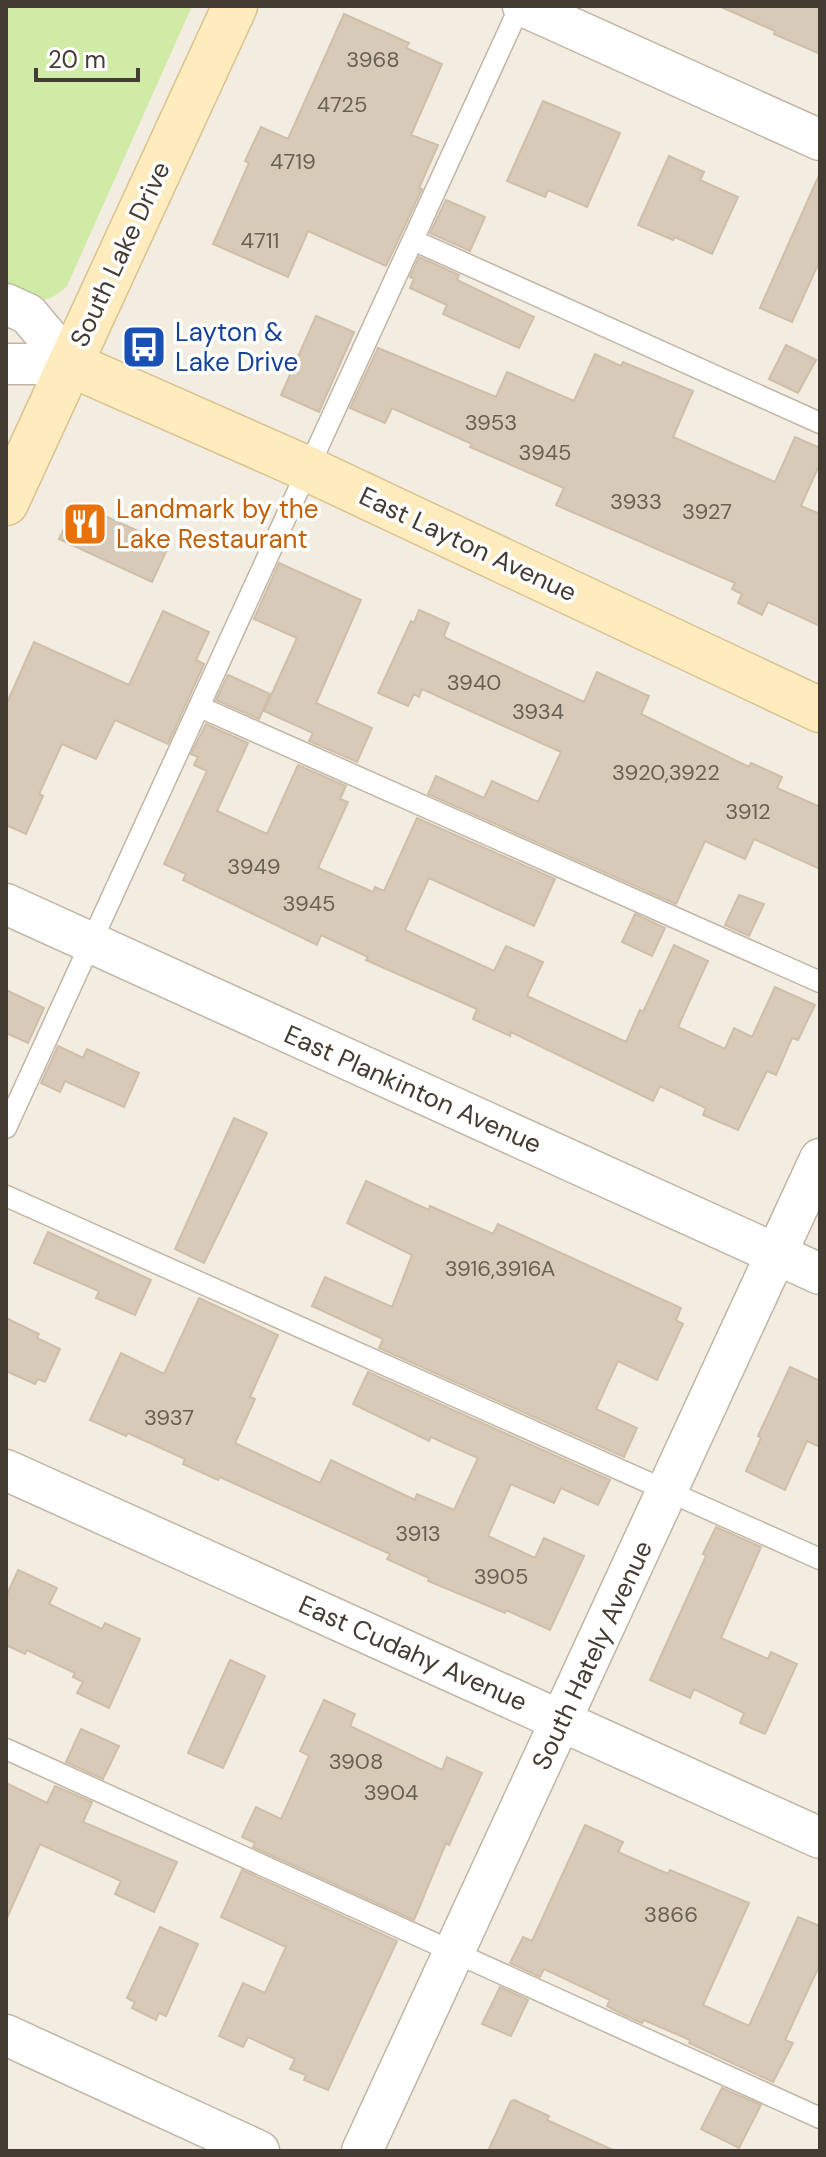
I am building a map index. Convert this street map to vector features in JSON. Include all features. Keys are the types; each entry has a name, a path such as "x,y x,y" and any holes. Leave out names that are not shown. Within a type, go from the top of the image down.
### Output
{"main road":[{"name":"South Lake Drive","path":"6,503 235,6"},
{"name":"East Layton Avenue","path":"70,364 308,469 820,710"}],"street":[{"path":"522,6 820,140"},
{"path":"6,304 28,314 70,364"},
{"path":"6,364 70,364"},
{"name":"East Plankinton Avenue","path":"6,904 820,1274"},
{"name":"South Hately Avenue","path":"362,2151 820,1159"},
{"name":"East Cudahy Avenue","path":"6,1470 820,1838"},
{"path":"6,2035 259,2151"}],"lane":[{"path":"6,1128 522,6"},
{"path":"413,240 820,423"},
{"path":"200,707 820,982"},
{"path":"6,1196 820,1559"},
{"path":"6,1749 820,2118"}],"green space":[{"path":"6,6 192,6 67,286 44,300 31,299 6,289"}],"building":[{"path":"719,6 820,6 820,54 774,34 775,31"},
{"path":"344,14 409,43 406,48 442,64 411,135 438,145 419,188 422,189 386,266 308,231 288,277 213,244 249,163 245,161 261,127 288,139"},
{"path":"543,101 620,133 587,207 548,190 545,197 507,181"},
{"path":"669,156 704,172 700,180 738,197 712,254 638,225"},
{"path":"820,173 820,260 792,322 760,308"},
{"path":"446,200 485,217 470,251 430,233"},
{"path":"419,257 459,275 457,280 534,317 519,348 443,314 447,305 410,288 414,279 410,277"},
{"path":"316,316 354,332 319,412 281,395"},
{"path":"786,345 816,360 798,393 769,379"},
{"path":"378,348 496,397 507,372 574,401 595,354 621,366 623,362 693,391 673,437 775,482 795,437 820,448 820,463 801,506 820,514 820,626 768,602 762,615 738,603 742,594 732,589 735,583 556,505 564,488 470,447 472,444 392,408 385,423 350,408"},
{"path":"76,503 169,545 152,582 59,539"},
{"path":"279,563 361,600 316,703 372,728 357,762 309,741 313,733 264,711 297,638 254,619"},
{"path":"419,610 449,623 444,635 446,638 584,702 597,672 649,696 641,714 749,767 751,763 782,777 777,788 820,807 820,869 754,839 745,859 705,841 676,904 428,794 436,776 484,798 492,781 538,802 561,752 422,689 419,697 414,694 408,706 378,693"},
{"path":"163,611 209,632 196,660 204,664 168,744 115,720 96,759 62,744 39,794 43,796 26,834 6,825 6,705 34,642 129,685"},
{"path":"228,675 270,694 259,719 216,700"},
{"path":"206,724 248,743 217,811 267,834 298,765 346,786 340,799 348,802 318,868 373,892 375,887 384,891 417,818 555,879 534,926 429,878 405,930 494,971 506,946 543,962 527,996 626,1042 674,945 708,961 678,1027 725,1049 734,1028 752,1037 775,987 815,1005 798,1040 792,1038 776,1075 767,1071 738,1130 703,1115 706,1108 660,1086 653,1101 511,1032 510,1036 473,1019 477,1009 366,960 368,957 321,935 317,945 183,880 186,874 164,864 207,771 194,765 198,757 191,754"},
{"path":"739,895 764,904 749,936 725,925"},
{"path":"635,914 665,928 652,956 622,942"},
{"path":"6,990 44,1008 28,1043 6,1033"},
{"path":"58,1046 83,1058 87,1049 139,1073 124,1107 65,1081 60,1092 41,1083"},
{"path":"234,1118 267,1133 204,1263 175,1249"},
{"path":"366,1181 429,1210 430,1206 493,1234 498,1224 681,1308 676,1320 683,1324 657,1380 618,1361 596,1409 637,1428 624,1457 379,1348 383,1339 312,1306 325,1277 392,1307 412,1255 347,1223"},
{"path":"48,1232 151,1280 135,1315 96,1298 99,1291 34,1263"},
{"path":"199,1298 278,1335 250,1397 255,1399 235,1443 320,1483 331,1460 415,1500 417,1494 454,1510 478,1458 431,1437 429,1441 353,1404 368,1372 610,1480 598,1505 561,1488 554,1503 511,1484 488,1536 535,1558 544,1538 584,1556 550,1630 428,1581 429,1578 387,1559 390,1554 220,1477 218,1480 183,1464 185,1459 128,1433 126,1436 90,1420 121,1353 164,1374"},
{"path":"6,1318 39,1334 37,1338 60,1349 45,1382 38,1379 35,1384 6,1371"},
{"path":"790,1367 820,1381 820,1447 807,1441 785,1490 746,1471 761,1438 758,1436"},
{"path":"716,1527 761,1547 721,1638 768,1659 771,1652 797,1664 765,1734 740,1723 744,1713 694,1689 690,1698 650,1680"},
{"path":"18,1570 57,1588 49,1604 102,1629 105,1623 140,1639 109,1708 77,1693 83,1682 73,1677 75,1673 27,1650 25,1654 6,1645 6,1597"},
{"path":"230,1660 265,1676 223,1768 188,1753"},
{"path":"324,1700 355,1714 350,1726 442,1770 447,1757 482,1773 449,1845 446,1843 414,1920 253,1847 255,1843 242,1837 256,1807 281,1819 309,1756 300,1751"},
{"path":"81,1729 119,1746 103,1779 66,1762"},
{"path":"6,1783 47,1803 55,1786 92,1802 83,1822 177,1862 154,1912 115,1894 121,1881 40,1844 6,1920"},
{"path":"585,1825 623,1842 618,1852 749,1903 703,2005 749,2026 798,1917 820,1926 820,1964 785,2040 793,2043 773,2082 689,2043 690,2040 620,2013 607,2006 610,2000 544,1969 540,1977 510,1963 523,1937 532,1941"},
{"path":"242,1870 397,1941 328,2090 304,2080 306,2075 290,2069 295,2059 248,2037 243,2047 219,2036 243,1983 265,1993 286,1947 221,1917"},
{"path":"160,1927 198,1944 166,2016 159,2013 156,2020 132,2008 135,2002 127,1998"},
{"path":"500,1987 528,2000 511,2036 482,2024"},
{"path":"722,2088 761,2105 739,2148 701,2129"},
{"path":"514,2100 549,2116 547,2120 615,2151 488,2151"}],"place":[{"name":"Layton & Lake Drive","path":"144,347"},
{"name":"Landmark by the Lake Restaurant","path":"85,524"}]}
